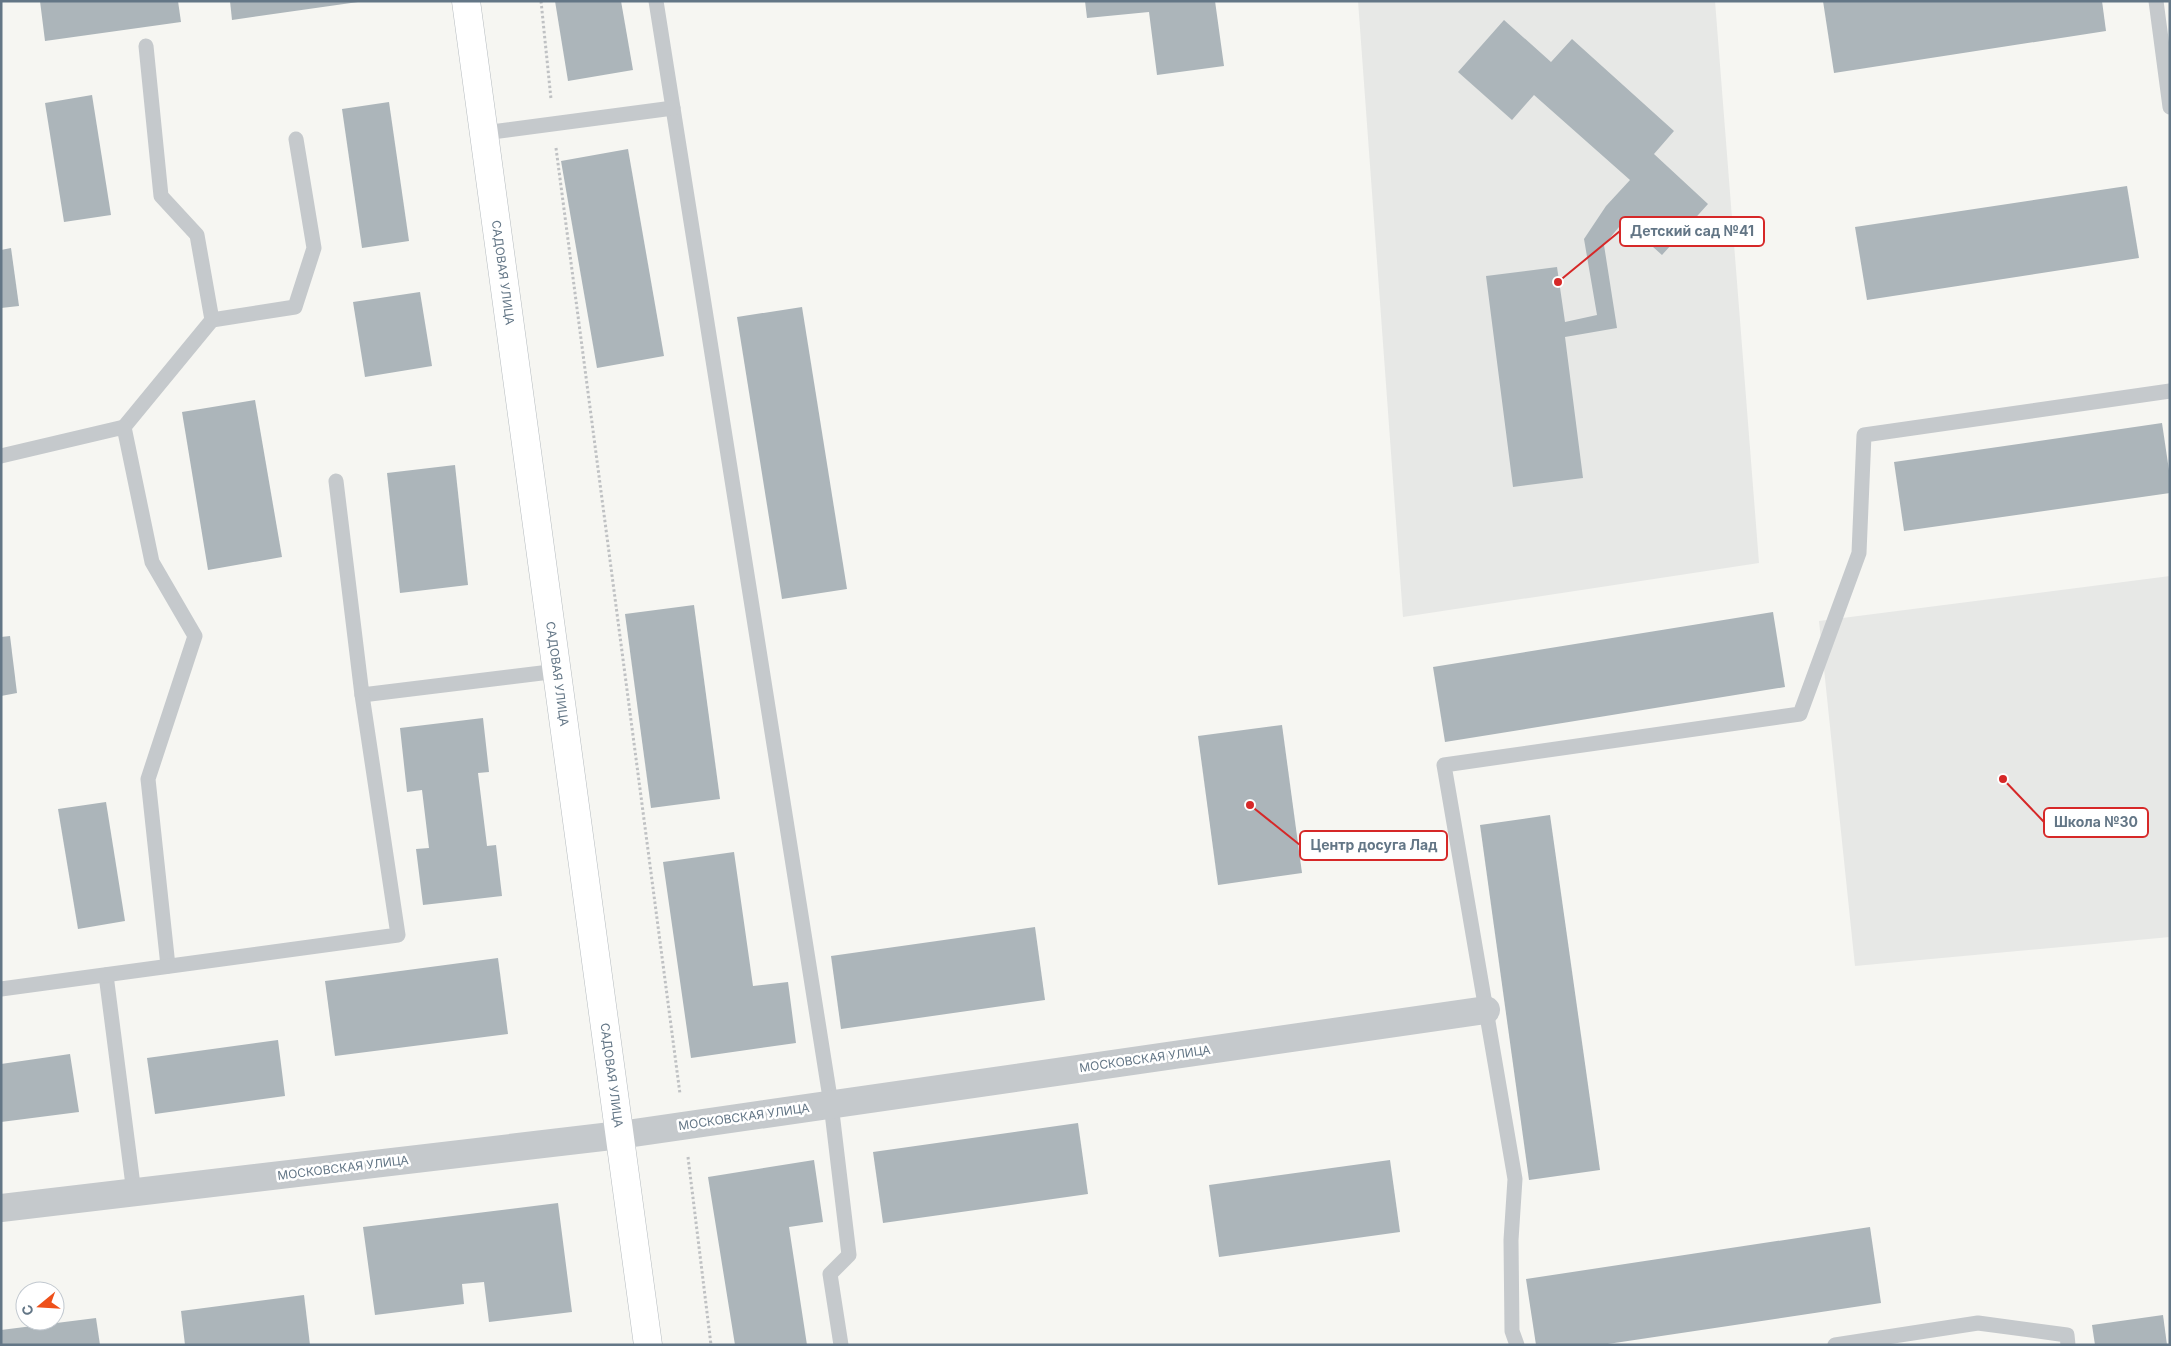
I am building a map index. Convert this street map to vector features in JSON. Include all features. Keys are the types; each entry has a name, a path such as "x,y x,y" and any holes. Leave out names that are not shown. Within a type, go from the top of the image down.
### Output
{"street":[{"name":"САДОВАЯ УЛИЦА","path":"466,1 648,1345"},
{"name":"МОСКОВСКАЯ УЛИЦА","path":"1,1208 620,1135 1486,1010"}],"lane":[{"path":"656,1 831,1104 849,1256 830,1274 841,1345"},
{"path":"2161,8 2170,107"},
{"path":"146,46 161,196 197,235 212,320"},
{"path":"484,133 673,108"},
{"path":"1,456 124,427 212,320 295,307 314,248 296,139"},
{"path":"1517,1345 1512,1331 1511,1240 1516,1179 1444,765 1800,714 1858,554 1864,436 2170,391"},
{"path":"124,427 152,562 195,636 148,779 168,966"},
{"path":"1,989 398,935 362,695 336,481"},
{"path":"362,695 558,671"},
{"path":"106,975 134,1192"},
{"path":"1835,1345 1978,1323 2067,1336 2068,1345"}],"path":[{"path":"541,1 553,124 711,1345"}],"shaded area":[{"path":"1358,1 1715,1 1759,563 1403,617"},
{"path":"2170,576 2170,937 1855,966 1819,621"}],"building":[{"path":"40,1 178,1 181,22 45,41"},
{"path":"230,1 358,1 358,2 232,20"},
{"path":"555,1 621,1 633,70 568,81"},
{"path":"1085,1 1215,1 1224,66 1157,75 1149,12 1087,18"},
{"path":"1823,1 2102,1 2106,31 1834,73"},
{"path":"1504,20 1551,62 1572,39 1674,131 1654,154 1708,204 1662,255 1624,221 1604,245 1617,328 1565,337 1583,478 1513,487 1486,276 1557,267 1565,322 1597,315 1584,239 1606,206 1630,180 1534,95 1512,120 1458,72"},
{"path":"92,95 111,215 64,222 45,103"},
{"path":"389,102 409,241 362,248 342,109"},
{"path":"628,149 664,356 597,368 561,161"},
{"path":"2127,186 2139,258 1867,300 1855,227"},
{"path":"11,248 19,306 1,308 1,250"},
{"path":"420,292 432,366 365,377 353,302"},
{"path":"802,307 847,589 782,599 737,317"},
{"path":"255,400 282,557 208,570 182,412"},
{"path":"2162,423 2170,477 2170,493 1904,531 1894,462"},
{"path":"455,465 468,585 400,593 387,473"},
{"path":"694,605 720,799 651,808 625,614"},
{"path":"1773,612 1785,687 1445,742 1433,667"},
{"path":"10,636 17,693 1,696 1,637"},
{"path":"483,718 489,772 478,773 487,846 496,845 502,896 423,905 416,849 429,848 422,790 407,792 400,728"},
{"path":"1282,725 1302,873 1218,885 1198,736"},
{"path":"106,802 125,921 78,929 58,809"},
{"path":"1550,815 1600,1170 1529,1180 1480,825"},
{"path":"734,852 753,986 788,982 796,1043 691,1058 663,862"},
{"path":"1035,927 1045,1000 841,1029 831,956"},
{"path":"498,958 508,1034 335,1056 325,981"},
{"path":"278,1040 285,1096 155,1114 147,1058"},
{"path":"70,1054 79,1112 1,1122 1,1064"},
{"path":"1078,1123 1088,1194 883,1223 873,1152"},
{"path":"814,1160 823,1222 789,1227 807,1345 735,1345 708,1177"},
{"path":"1390,1160 1400,1232 1219,1257 1209,1185"},
{"path":"558,1203 572,1312 489,1322 484,1282 462,1284 464,1304 375,1315 363,1227"},
{"path":"1870,1227 1881,1303 1601,1345 1536,1345 1526,1279"},
{"path":"304,1295 310,1345 185,1345 181,1311"},
{"path":"2163,1315 2167,1345 2095,1345 2092,1325"},
{"path":"96,1318 100,1345 1,1345 1,1330 15,1328 15,1331 65,1331 65,1322"}],"place":[{"name":"Детский сад №41","path":"1558,282"},
{"name":"Школа №30","path":"2003,779"},
{"name":"Центр досуга Лад","path":"1250,805"}]}
